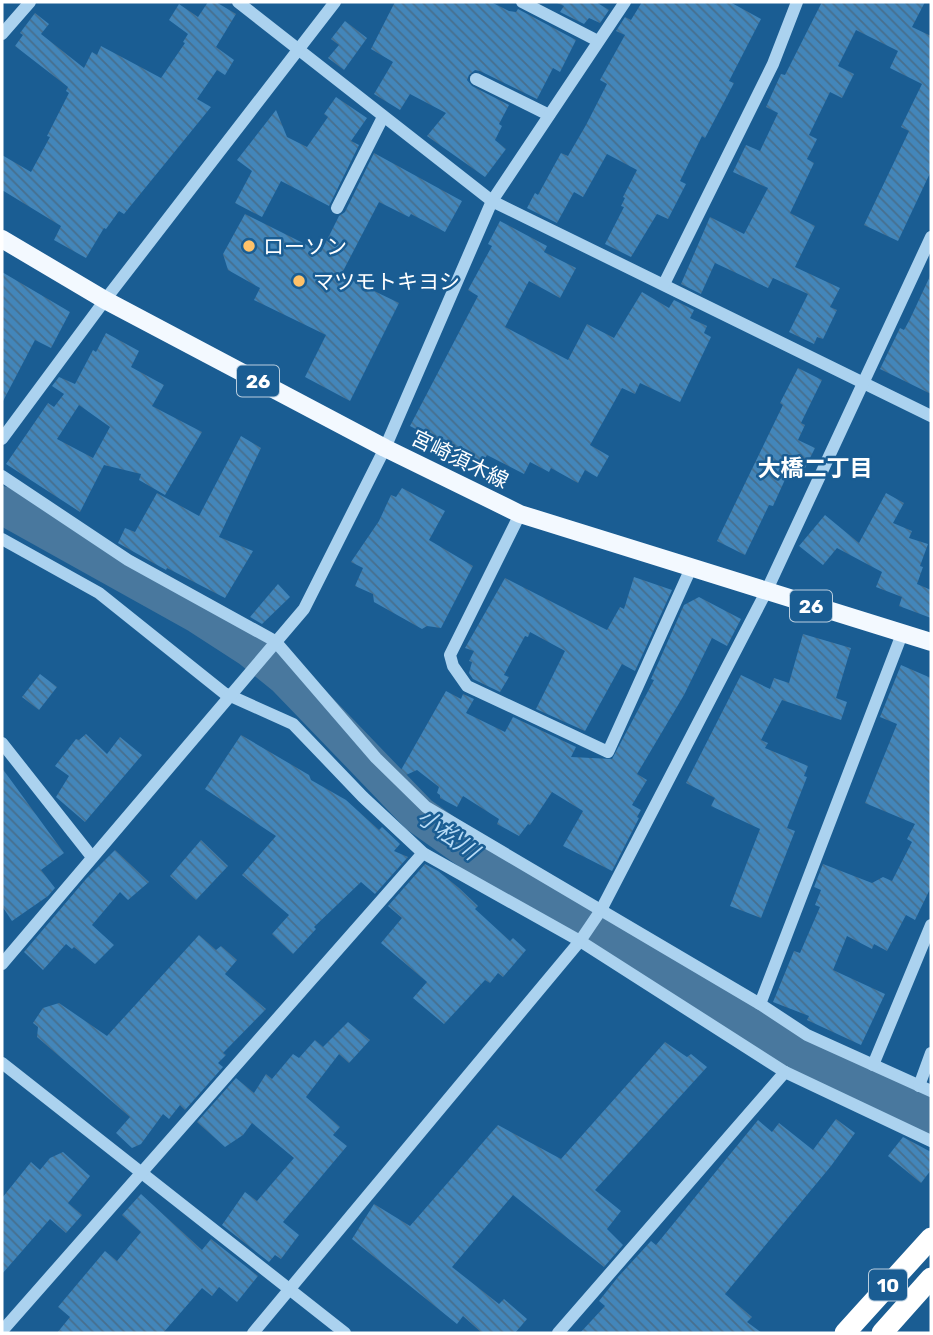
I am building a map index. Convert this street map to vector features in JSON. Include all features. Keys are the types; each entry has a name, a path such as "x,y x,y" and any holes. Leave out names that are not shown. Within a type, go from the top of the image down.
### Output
{"highway":[{"name":"10","path":"845,1333 931,1238"},
{"name":"10","path":"882,1333 931,1278"}],"main road":[{"name":"宮崎須木線","path":"2,239 105,300 385,449 520,514 931,642"}],"street":[{"path":"2,34 30,2"},
{"path":"238,2 492,201 931,416"},
{"path":"2,439 105,300 335,2"},
{"path":"522,2 598,41"},
{"path":"2,964 304,609 385,449 492,201 625,2"},
{"path":"664,284 773,64 797,2"},
{"path":"476,79 549,115"},
{"path":"337,208 383,117"},
{"path":"253,1333 580,941 601,910 766,592 931,237"},
{"path":"2,476 128,559 275,640 376,758 426,807 760,1004 807,1035 925,1089 931,1053"},
{"path":"520,514 450,655 453,666 467,686 608,752 691,569"},
{"path":"2,539 99,593 229,695 293,724 363,797 424,853 580,941 785,1072 931,1142"},
{"path":"760,1004 902,634"},
{"path":"2,743 92,857"},
{"path":"2,1331 424,853"},
{"path":"873,1065 931,925"},
{"path":"2,1063 345,1333"},
{"path":"558,1333 785,1072"}],"building":[{"path":"208,2 216,2 236,14 216,47 234,60 225,75 217,70 197,99 211,107 124,214 119,211 106,229 104,228 86,258 54,240 61,226 2,190 2,155 31,172 69,93 66,91 68,87 15,46 23,35 20,33 35,13 49,24 41,34 84,68 92,52 97,55 101,46 161,78 185,43 183,42 188,34 169,20 179,4 198,17"},
{"path":"395,2 491,2 509,11 516,12 518,9 576,40 560,72 553,68 537,99 480,71 475,70 469,75 467,80 472,86 509,105 499,124 502,126 495,140 506,149 485,177 427,136 446,113 410,94 400,110 374,94 393,62 371,49"},
{"path":"555,2 596,2 609,10 600,23 589,18 584,24 560,12 564,6"},
{"path":"642,2 730,2 761,19 729,81 734,83 705,138 702,136 680,181 686,184 668,219 657,214 631,257 605,244 624,207 621,206 625,198 623,197 637,170 607,154 583,197 574,192 557,223 527,208 535,193 538,195 561,153 568,156 586,125 607,84 600,80 625,35 616,31 625,17 631,20"},
{"path":"822,2 925,2 912,27 931,36 931,171 898,241 864,225 909,131 901,127 922,84 890,68 898,51 856,30 838,66 854,74 842,98 830,92 809,135 817,139 807,159 814,163 790,213 815,226 795,267 840,288 830,307 837,310 823,339 817,337 814,344 789,332 808,294 773,278 768,288 715,263 701,294 681,284 710,217 744,234 768,188 733,172 746,145 760,151 778,113 766,107 781,74 785,75"},
{"path":"345,21 367,38 344,70 328,58 339,45 331,39"},
{"path":"336,97 367,118 351,141 359,145 329,206 281,181 262,217 235,203 252,171 237,160 276,110 287,137 307,147 328,117 324,114"},
{"path":"374,153 462,201 445,232 411,214 409,217 379,202 341,275 399,303 350,401 305,377 326,335 254,300 260,288 228,270 223,254 245,214 321,252 339,216 345,212"},
{"path":"500,221 547,246 544,252 576,268 560,298 529,281 505,327 568,360 587,324 614,338 642,292 669,308 674,300 694,310 690,318 707,326 704,333 711,337 680,402 640,383 635,394 622,388 590,445 609,456 597,477 585,470 578,483 551,468 549,472 530,462 524,474 487,455 482,464 410,426 478,296 468,290 492,246 488,244"},
{"path":"2,272 70,312 51,348 35,340 2,403"},
{"path":"931,274 931,394 880,369 900,328 904,330 910,319"},
{"path":"106,333 139,351 131,367 164,385 152,406 202,432 165,495 139,480 141,474 104,465 80,512 6,464 48,403 54,407 64,394 52,386 59,377 75,384 93,350 96,352","holes":["79,405 110,427 93,458 57,439"]},
{"path":"798,368 822,380 801,423 805,425 798,440 815,448 805,468 793,462 773,506 769,505 745,555 717,541 783,405 780,403"},
{"path":"241,436 261,448 219,537 253,551 225,598 118,543 125,528 135,532 157,493 199,516"},
{"path":"402,488 445,511 429,540 473,566 441,628 427,626 422,629 374,602 373,594 355,586 363,568 351,562 379,521 391,495 396,497"},
{"path":"886,493 904,503 893,523 912,531 909,538 928,544 917,584 931,590 931,618 899,606 902,597 876,587 882,572 837,548 823,565 799,546 825,515 859,543"},
{"path":"634,577 672,590 635,671 622,664 585,731 536,709 565,651 530,632 528,637 525,636 504,675 509,677 500,692 473,679 469,673 472,662 469,661 474,651 465,648 505,578 607,630 620,607 624,609"},
{"path":"278,584 290,597 262,624 250,617"},
{"path":"699,597 741,619 727,646 712,638 684,695 637,774 647,780 632,805 641,810 637,817 639,818 612,871 563,846 583,811 552,792 530,825 528,824 519,836 497,824 499,819 463,796 457,807 440,798 437,793 439,787 417,770 406,775 401,770 446,691 461,699 463,694 474,699 466,713 505,732 513,717 576,747 571,757 612,759 654,680 651,679 684,605"},
{"path":"803,634 851,648 836,698 847,702 841,720 782,700 761,740 768,743 765,748 808,766 804,776 807,777 787,828 795,831 761,918 730,906 760,829 711,806 715,798 686,783 741,675 770,689 774,678 789,683"},
{"path":"901,665 931,678 931,887 915,920 906,915 887,951 874,944 872,949 847,936 833,970 885,994 861,1045 807,1020 809,1016 773,1002 794,951 800,953 820,907 815,905 821,890 814,887 823,864 872,883 883,877 892,881 912,842 907,839 915,824 865,803 897,724 880,717"},
{"path":"40,674 57,687 39,710 22,697"},
{"path":"86,734 107,754 120,737 142,755 85,822 56,797 69,776 55,766 76,739 79,740"},
{"path":"241,735 346,800 379,830 382,827 400,844 394,851 408,857 375,894 361,882 314,927 316,929 293,954 272,934 289,915 242,875 276,836 205,789"},
{"path":"2,768 64,853 41,870 55,888 12,921 2,906"},
{"path":"201,840 228,866 196,900 170,876"},
{"path":"115,850 149,882 128,900 120,892 92,925 114,945 95,964 66,944 43,970 24,952 86,879"},
{"path":"425,864 459,888 478,906 475,909 510,941 513,938 526,950 503,977 498,973 490,983 485,980 444,1024 413,998 427,982 381,943 402,918 388,906"},
{"path":"199,935 216,950 221,946 237,960 225,974 266,1009 223,1053 226,1055 218,1063 223,1067 185,1110 180,1105 169,1119 163,1114 141,1144 132,1148 116,1133 130,1117 37,1037 38,1027 33,1023 43,1008 59,1003 107,1036"},
{"path":"348,1022 370,1040 349,1063 339,1054 306,1097 340,1127 333,1135 347,1146 283,1222 299,1235 281,1259 275,1255 269,1262 222,1225 245,1192 257,1201 294,1158 252,1123 243,1135 225,1147 197,1122 236,1078 254,1093 266,1074 272,1079 293,1054 299,1058 315,1040 323,1047"},
{"path":"665,1042 687,1057 691,1054 707,1067 595,1190 621,1211 607,1229 623,1245 604,1267 513,1195 452,1267 499,1304 504,1299 527,1319 515,1333 482,1333 463,1316 457,1324 352,1239 374,1204 410,1226 498,1125 561,1159"},
{"path":"836,1119 855,1133 725,1294 752,1317 747,1322 762,1333 580,1333 605,1306 599,1301 618,1277 651,1241 656,1245 758,1120 772,1132 779,1123 813,1150"},
{"path":"903,1137 931,1152 931,1170 921,1183 888,1156"},
{"path":"63,1152 90,1176 68,1203 82,1215 66,1233 50,1219 2,1274 2,1198 31,1162 40,1170 50,1158"},
{"path":"141,1194 202,1250 211,1239 258,1276 237,1302 219,1287 212,1296 202,1288 163,1333 57,1333 70,1317 58,1307 105,1251 117,1261 141,1232 122,1215"}],"waterway":[{"name":"小松川","path":"2,505 199,615 250,648 286,677 419,815 491,866 682,979 740,1020 782,1044 931,1115"}],"place":[{"name":"ローソン","path":"249,246"},
{"name":"マツモトキヨシ","path":"299,281"}],"district":[{"name":"大橋二丁目","path":"815,468"}]}
